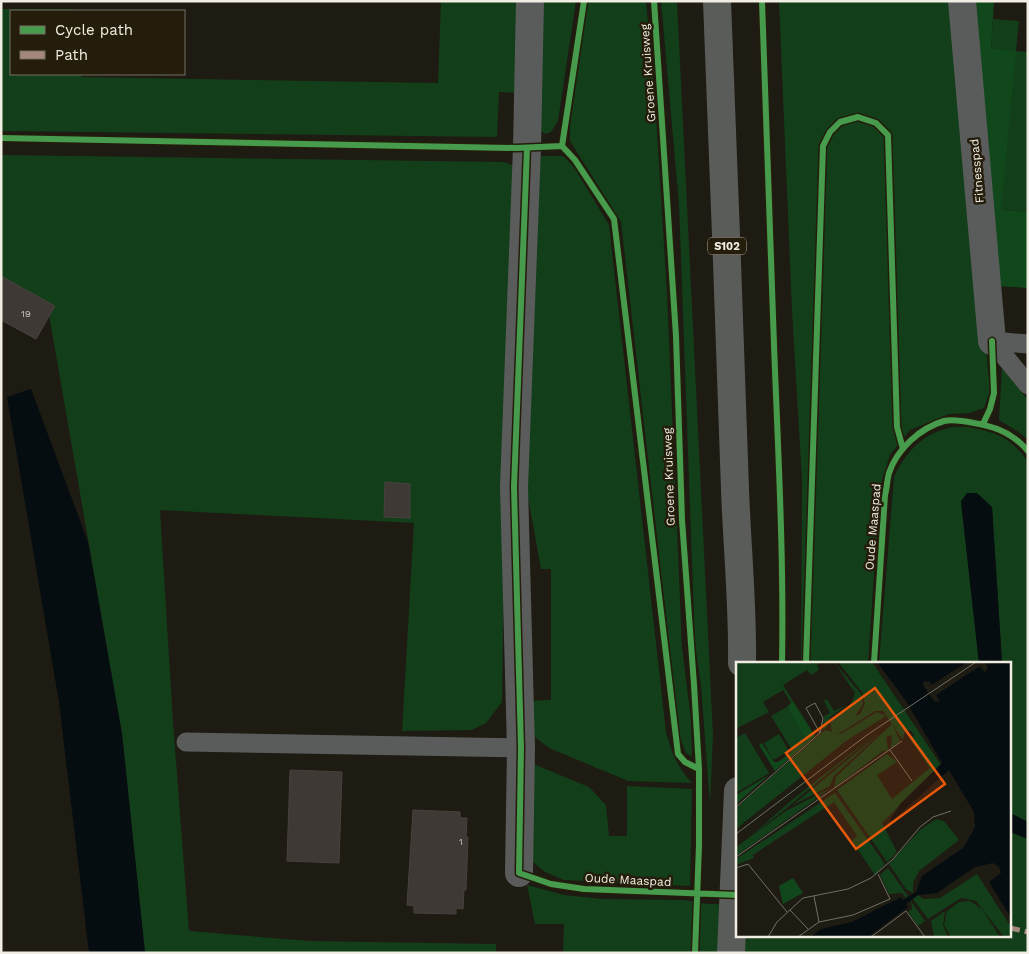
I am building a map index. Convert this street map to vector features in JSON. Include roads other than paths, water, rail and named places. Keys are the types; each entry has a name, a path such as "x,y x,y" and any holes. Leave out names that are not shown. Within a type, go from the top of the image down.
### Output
{"main road":[{"name":"S102","path":"717,1 742,662"},
{"path":"731,953 736,846"}],"street":[{"path":"519,873 521,748 514,487 527,148 530,1"},
{"name":"Fitnesspad","path":"962,1 992,340"}],"lane":[{"path":"992,340 1028,344"},
{"path":"992,340 1028,385"},
{"path":"186,742 521,748"}]}
